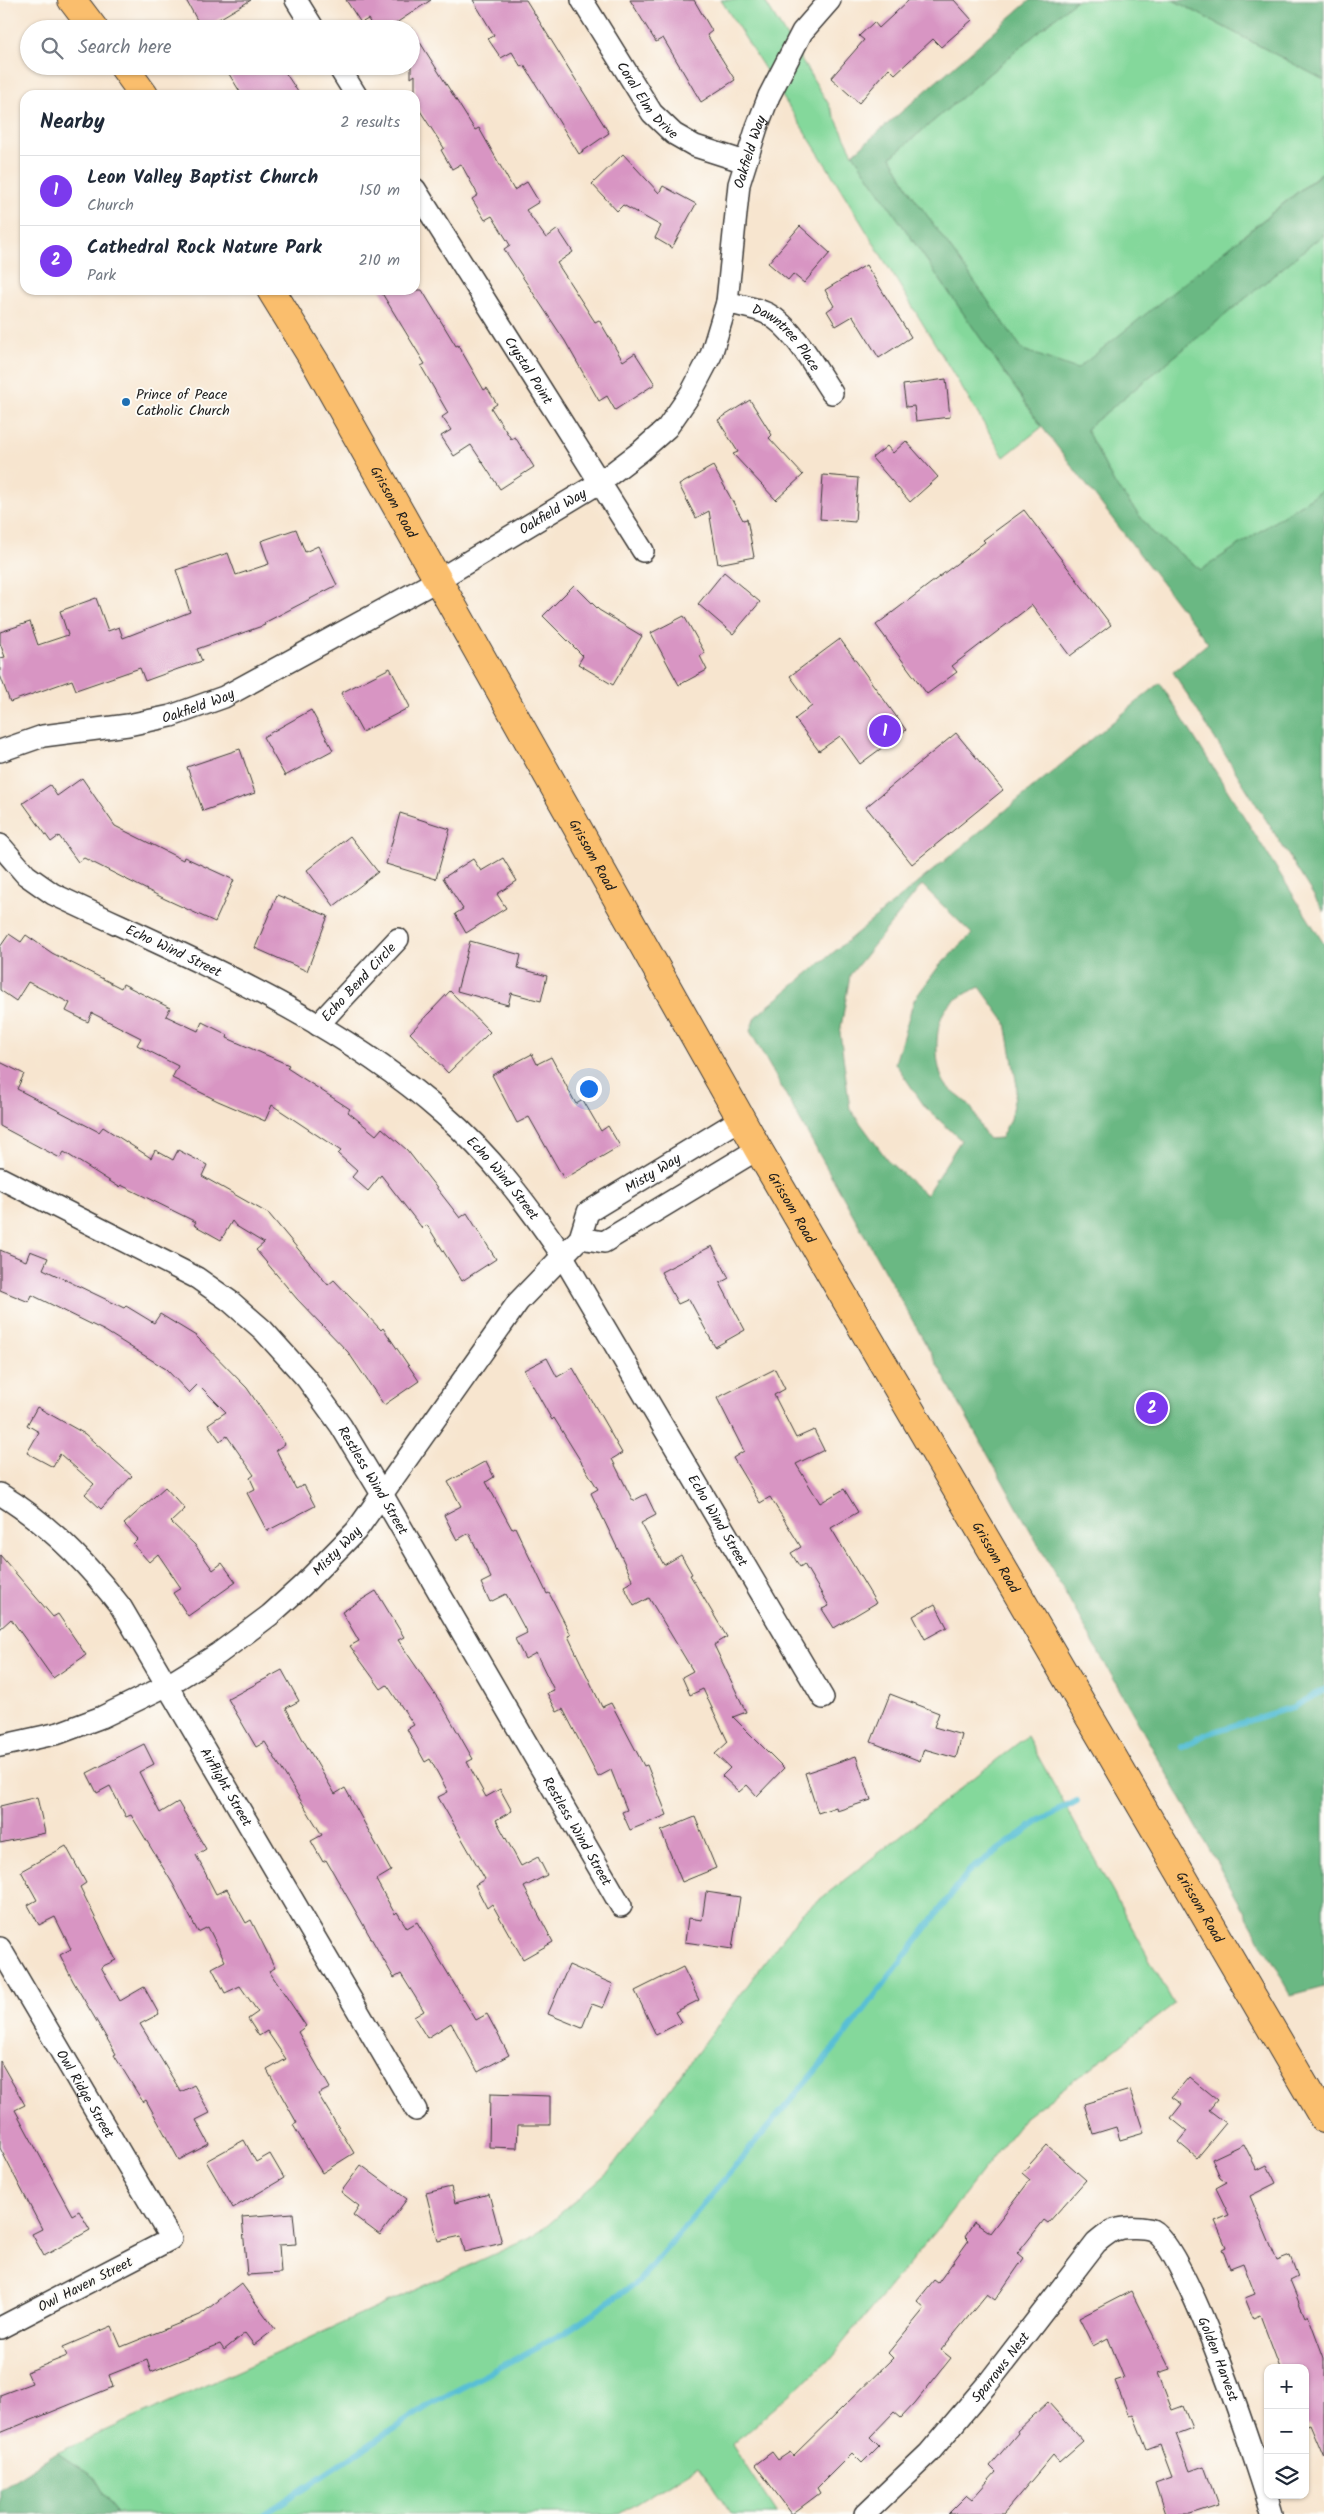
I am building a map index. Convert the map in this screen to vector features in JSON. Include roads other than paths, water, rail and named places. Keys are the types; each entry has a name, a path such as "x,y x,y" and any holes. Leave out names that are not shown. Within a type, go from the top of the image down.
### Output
{"main road":[{"path":"72,0 87,20"},
{"path":"130,75 140,90"},
{"name":"Grissom Road","path":"275,295 317,365 758,1150 1324,2119"}],"street":[{"path":"296,0 308,20"},
{"name":"Coral Elm Drive","path":"582,0 652,113 674,134 695,146 745,162"},
{"name":"Oakfield Way","path":"0,751 43,736 128,725 171,716 198,708 224,697 438,580 599,483 641,451 667,428 691,392 710,354 727,302 739,184 769,96 802,32 830,0"},
{"path":"344,75 353,90"},
{"name":"Crystal Point","path":"420,197 643,551"},
{"name":"Dawntree Place","path":"727,302 766,313 778,320 789,332 832,393"},
{"name":"Echo Wind Street","path":"0,844 26,876 53,894 279,1002 346,1040 392,1072 444,1114 489,1159 534,1213 562,1255 824,1698"},
{"name":"Echo Bend Circle","path":"318,1025 398,939"},
{"name":"Misty Way","path":"0,1746 59,1732 102,1717 168,1685 218,1654 276,1610 356,1530 518,1302 580,1238 588,1212 741,1119"},
{"path":"580,1238 604,1242 758,1150"},
{"name":"Restless Wind Street","path":"0,1178 160,1257 197,1278 231,1302 262,1330 307,1379 341,1426 382,1494 621,1906"},
{"name":"Airflight Street","path":"0,1494 48,1529 79,1557 107,1588 121,1607 416,2110"},
{"name":"Owl Ridge Street","path":"0,1948 171,2239"},
{"name":"Sparrows Nest","path":"865,2514 929,2453 989,2382 1096,2242 1117,2229 1135,2228"},
{"name":"Golden Harvest","path":"1135,2228 1152,2230 1165,2240 1197,2302 1260,2471 1272,2514"},
{"name":"Owl Haven Street","path":"0,2328 171,2239"}],"waterway":[{"path":"1182,1747 1206,1734 1293,1707 1324,1690"},
{"path":"265,2514 431,2404 564,2333 639,2281 842,2039 970,1870 1039,1821 1077,1801"}],"place":[{"name":"Prince of Peace Catholic Church","path":"126,402"},
{"name":"Leon Valley Baptist Church","path":"885,731"},
{"name":"Cathedral Rock Nature Park","path":"1152,1408"}]}
